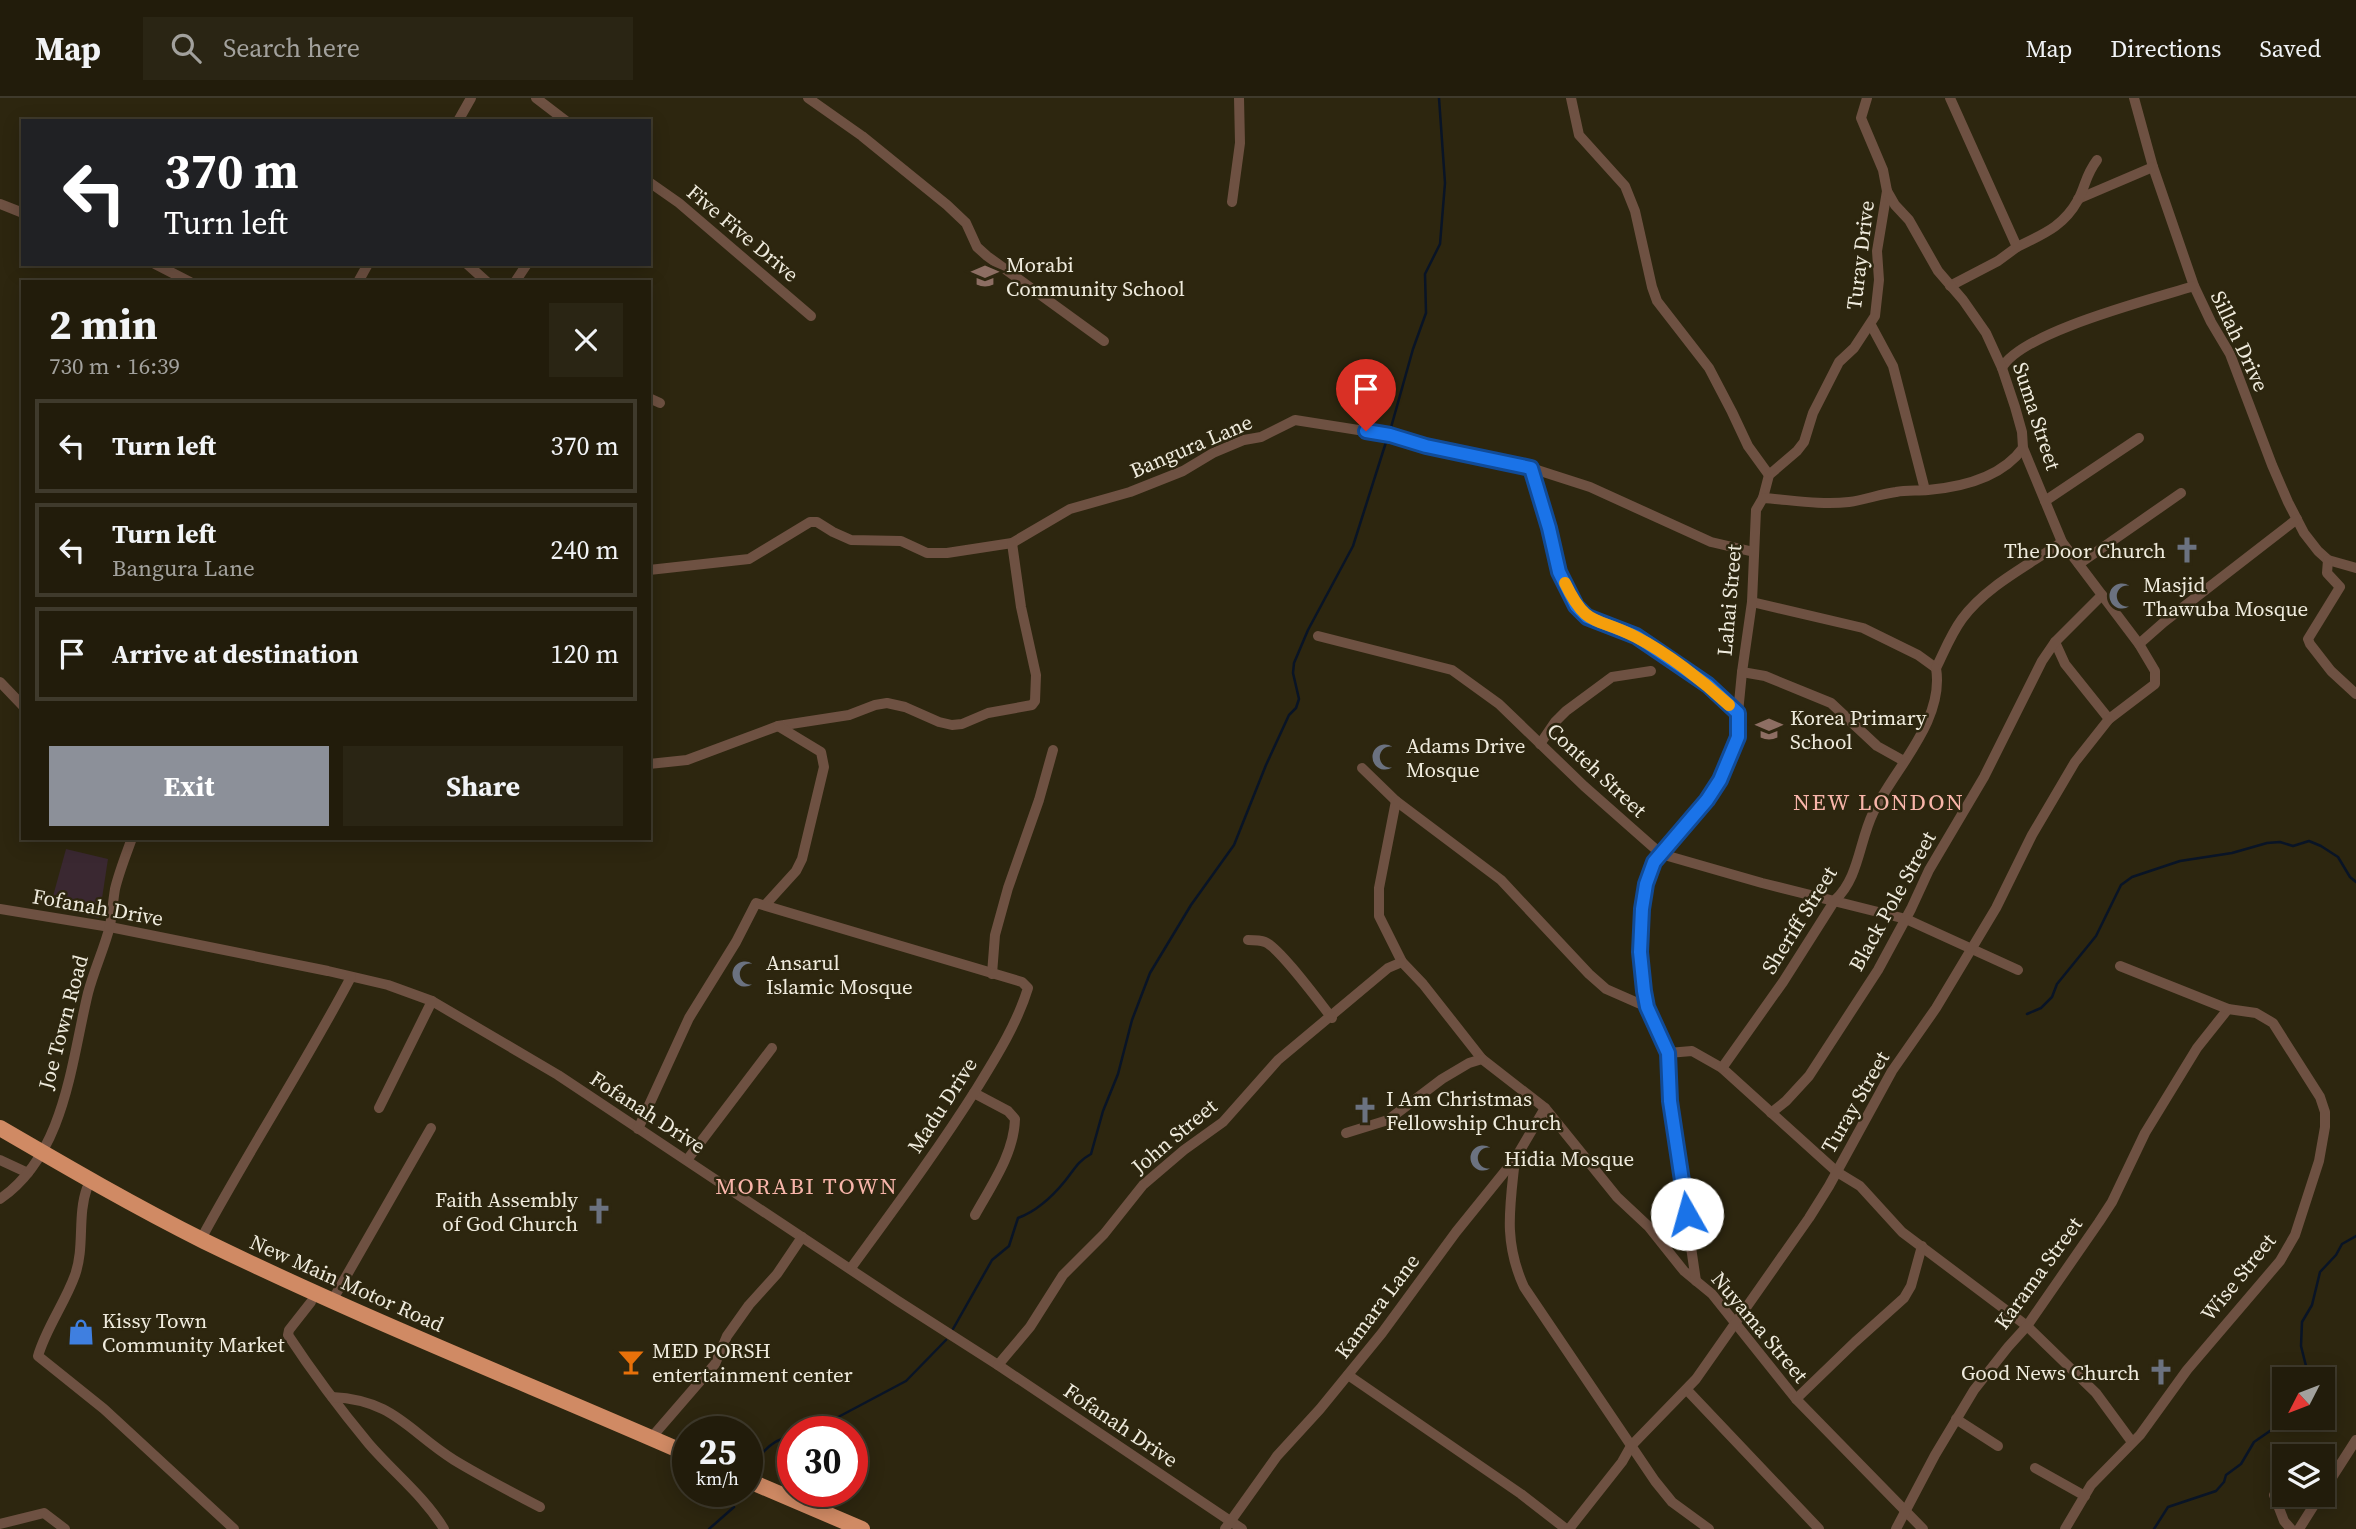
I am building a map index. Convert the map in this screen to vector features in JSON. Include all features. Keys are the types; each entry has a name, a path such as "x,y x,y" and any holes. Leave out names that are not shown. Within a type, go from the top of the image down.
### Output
{"highway":[{"name":"New Main Motor Road","path":"0,1128 36,1162 332,1301 672,1447"},
{"name":"New Main Motor Road","path":"0,1138 36,1162 208,1253 311,1302 672,1457"},
{"path":"763,1487 862,1529"},
{"path":"763,1497 837,1529"}],"street":[{"path":"459,119 471,98"},
{"path":"536,98 563,119"},
{"path":"808,98 862,136 947,205 966,223 977,247 987,256 1104,341"},
{"path":"1232,202 1240,143 1238,98"},
{"path":"1571,98 1579,135 1625,186 1635,211 1657,301 1709,368 1748,446 1769,475 1763,498 1821,503 1850,502 1896,492 1956,487 1986,476 2015,459 2023,448"},
{"path":"1867,98 1861,118 1883,170 1887,191"},
{"path":"1950,98 2017,247"},
{"name":"Sillah Drive","path":"2134,98 2153,167 2194,286 2230,354 2272,465 2297,519 2318,551 2328,560 2327,573 2340,587 2308,639 2331,671 2356,694"},
{"path":"1950,286 1998,261 2017,247 2054,230 2078,199 2088,173 2097,160"},
{"path":"2078,199 2153,167"},
{"name":"Five Five Drive","path":"651,183 679,203 811,316"},
{"name":"Turay Drive","path":"1769,475 1804,442 1813,413 1835,369 1875,316 1879,280 1877,251 1887,191"},
{"name":"Suma Street","path":"1887,191 1921,240 1938,271 1986,333 2002,368 2022,432 2023,448 2062,542 2139,644 2155,671 2155,684"},
{"path":"0,204 21,212"},
{"path":"159,266 186,280"},
{"path":"469,266 485,280"},
{"path":"2002,368 2006,359 2015,352 2047,336 2129,305 2194,286"},
{"path":"1871,324 1893,366 1925,491"},
{"path":"651,399 660,404"},
{"name":"Bangura Lane","path":"651,570 749,559 810,522 817,522 851,540 901,541 927,553 947,553 1012,543 1070,509 1130,492 1183,471 1213,453 1244,440 1261,437 1295,420 1390,435 1426,446 1531,468 1590,487 1712,542 1754,552"},
{"path":"2045,501 2140,438"},
{"path":"1531,468 1559,572 1576,606 1587,617 1636,636 1708,685 1738,713"},
{"path":"2079,564 2181,493"},
{"name":"Lahai Street","path":"1696,1281 1671,1107 1668,1053 1647,1007 1640,952 1642,909 1646,884 1654,862 1720,780 1738,737 1742,672 1752,602 1756,510 1763,498"},
{"path":"2139,644 2297,519"},
{"path":"1752,602 1863,628 1917,655 1936,668 1961,620 1976,605 2062,542"},
{"path":"651,764 687,760 778,726 849,715 867,707 887,704 905,707 952,725 962,724 988,713 1032,705 1035,701 1036,675 1021,607 1012,543"},
{"path":"2328,560 2356,568"},
{"name":"Black Pole Street","path":"1771,1113 1809,1076 1878,970 1906,919 1928,870 1974,795 2035,673 2055,642 2102,595"},
{"name":"Conteh Street","path":"1318,636 1452,670 1499,704 1661,854 1762,883 1906,919 2018,970"},
{"path":"2055,642 2065,664 2109,719"},
{"name":"Sheriff Street","path":"1722,1068 1783,982 1835,900 1846,890 1873,813 1931,711 1938,682 1936,668"},
{"path":"1540,744 1566,711 1612,677 1651,671"},
{"path":"1742,672 1765,676 1831,703 1871,741 1904,761"},
{"path":"0,682 21,704"},
{"name":"Turay Street","path":"1567,1529 1622,1462 1631,1446 1656,1418 1687,1390 1810,1218 1892,1071 1942,999 1996,908 2032,835 2075,762 2109,719 2155,684"},
{"path":"766,904 796,871 802,859 824,767 821,752 778,726"},
{"path":"639,1129 689,1018 736,942 756,903 992,974 995,935 1053,750"},
{"path":"1362,768 1396,801 1501,880 1606,989 1647,1007"},
{"name":"Nuyama Street","path":"1396,801 1379,888 1379,916 1402,962 1423,984 1482,1059 1545,1108 1617,1197 1648,1226 1684,1271 1712,1294 1796,1399 1923,1529"},
{"name":"Joe Town Road","path":"0,1199 36,1162 59,1114 72,1069 88,990 110,926 116,888 131,840"},
{"name":"Fofanah Drive","path":"0,909 110,926 351,977 388,985 432,1001 519,1051 687,1160 998,1365 1228,1525 1242,1529"},
{"path":"1248,940 1266,942 1310,988 1332,1018"},
{"name":"John Street","path":"998,1365 1030,1327 1063,1275 1104,1234 1143,1185 1184,1150 1223,1122 1278,1060 1332,1018 1388,968 1402,962"},
{"name":"Wise Street","path":"2065,1529 2091,1485 2140,1434 2206,1347 2280,1261 2295,1236 2319,1161 2325,1126 2325,1112 2320,1097 2273,1023 2256,1013 2228,1009 2120,966"},
{"name":"Madu Drive","path":"850,1268 942,1144 998,1054 1024,1002 1028,988 1021,982 992,974"},
{"path":"201,1239 239,1168 320,1035 351,977"},
{"path":"379,1108 432,1001"},
{"name":"Karama Street","path":"1896,1529 1974,1390 2027,1326 2112,1202 2145,1133 2207,1036 2228,1009"},
{"path":"687,1160 772,1048"},
{"path":"1668,1053 1692,1052 1722,1068 1837,1172 1860,1186 1902,1232 2027,1326 2096,1393 2132,1442"},
{"path":"1346,1133 1388,1120 1442,1079 1469,1063 1482,1059"},
{"path":"974,1093 1008,1111 1015,1119 1015,1133 1000,1170 975,1215"},
{"name":"Kamara Lane","path":"1228,1525 1287,1443 1321,1409 1515,1159 1545,1108"},
{"path":"332,1301 431,1128"},
{"path":"1515,1159 1509,1217 1510,1244 1514,1265 1524,1287 1672,1502 1709,1529"},
{"path":"0,1160 36,1162"},
{"path":"87,1188 82,1202 76,1274 38,1356 104,1409 234,1529"},
{"path":"651,1438 715,1364 727,1336 802,1237"},
{"path":"1796,1399 1908,1293 1922,1246"},
{"path":"311,1302 288,1333 332,1397 369,1444 427,1505 444,1529"},
{"path":"1348,1375 1521,1494 1567,1529"},
{"path":"1687,1390 1819,1529"},
{"path":"332,1397 354,1398 381,1408 453,1459 540,1507"},
{"path":"1956,1419 1998,1446"},
{"path":"2335,1473 2356,1440"},
{"path":"2035,1468 2085,1496"},
{"path":"2279,1507 2284,1521 2291,1529"},
{"path":"2299,1529 2313,1507"},
{"path":"0,1524 14,1525 44,1513 65,1529"}],"shaded area":[{"path":"66,849 108,859 99,918 50,907"}],"waterway":[{"path":"1390,431 1426,313 1425,274 1440,244 1445,183 1439,98"},
{"path":"953,1329 992,1260 1009,1246 1018,1218 1044,1203 1079,1163 1091,1154 1103,1111 1118,1074 1132,1020 1150,973 1191,905 1234,845 1266,765 1289,715 1296,708 1299,699 1293,673 1294,663 1308,630 1353,546 1387,439"},
{"path":"2027,1014 2041,1008 2052,997 2057,984 2096,936 2121,885 2132,877 2180,861 2232,853 2267,843 2280,842 2293,846 2309,841 2338,857 2356,882"},
{"path":"2305,1367 2301,1346 2302,1322 2312,1305 2320,1272 2342,1244 2356,1236"},
{"path":"840,1416 906,1381 946,1340"},
{"path":"2154,1529 2168,1507 2216,1491 2226,1475 2241,1464 2254,1442 2272,1430"},
{"path":"763,1452 777,1441"},
{"path":"709,1529 734,1507"}],"slow traffic":[{"path":"1565,583 1576,606 1587,617 1636,636 1708,685 1729,705"}],"place":[{"name":"Morabi Community School","path":"985,276"},
{"name":"The Door Church","path":"2187,550"},
{"name":"Masjid Thawuba Mosque","path":"2122,596"},
{"name":"Korea Primary School","path":"1769,729"},
{"name":"Adams Drive Mosque","path":"1385,757"},
{"name":"Ansarul Islamic Mosque","path":"745,974"},
{"name":"I Am Christmas Fellowship Church","path":"1365,1110"},
{"name":"Hidia Mosque","path":"1483,1158"},
{"name":"Faith Assembly of God Church","path":"599,1211"},
{"name":"Kissy Town Community Market","path":"81,1332"},
{"name":"MED PORSH entertainment center","path":"631,1362"},
{"name":"Good News Church","path":"2161,1372"}],"district":[{"name":"NEW LONDON","path":"1879,802"},
{"name":"MORABI TOWN","path":"807,1186"}],"route":[{"path":"1366,431 1531,468 1559,572 1576,606 1587,617 1636,636 1708,685 1738,713 1738,737 1720,780 1707,800 1654,862 1646,884 1642,909 1640,952 1644,991 1647,1007 1668,1053 1672,1118 1687,1214"}]}
